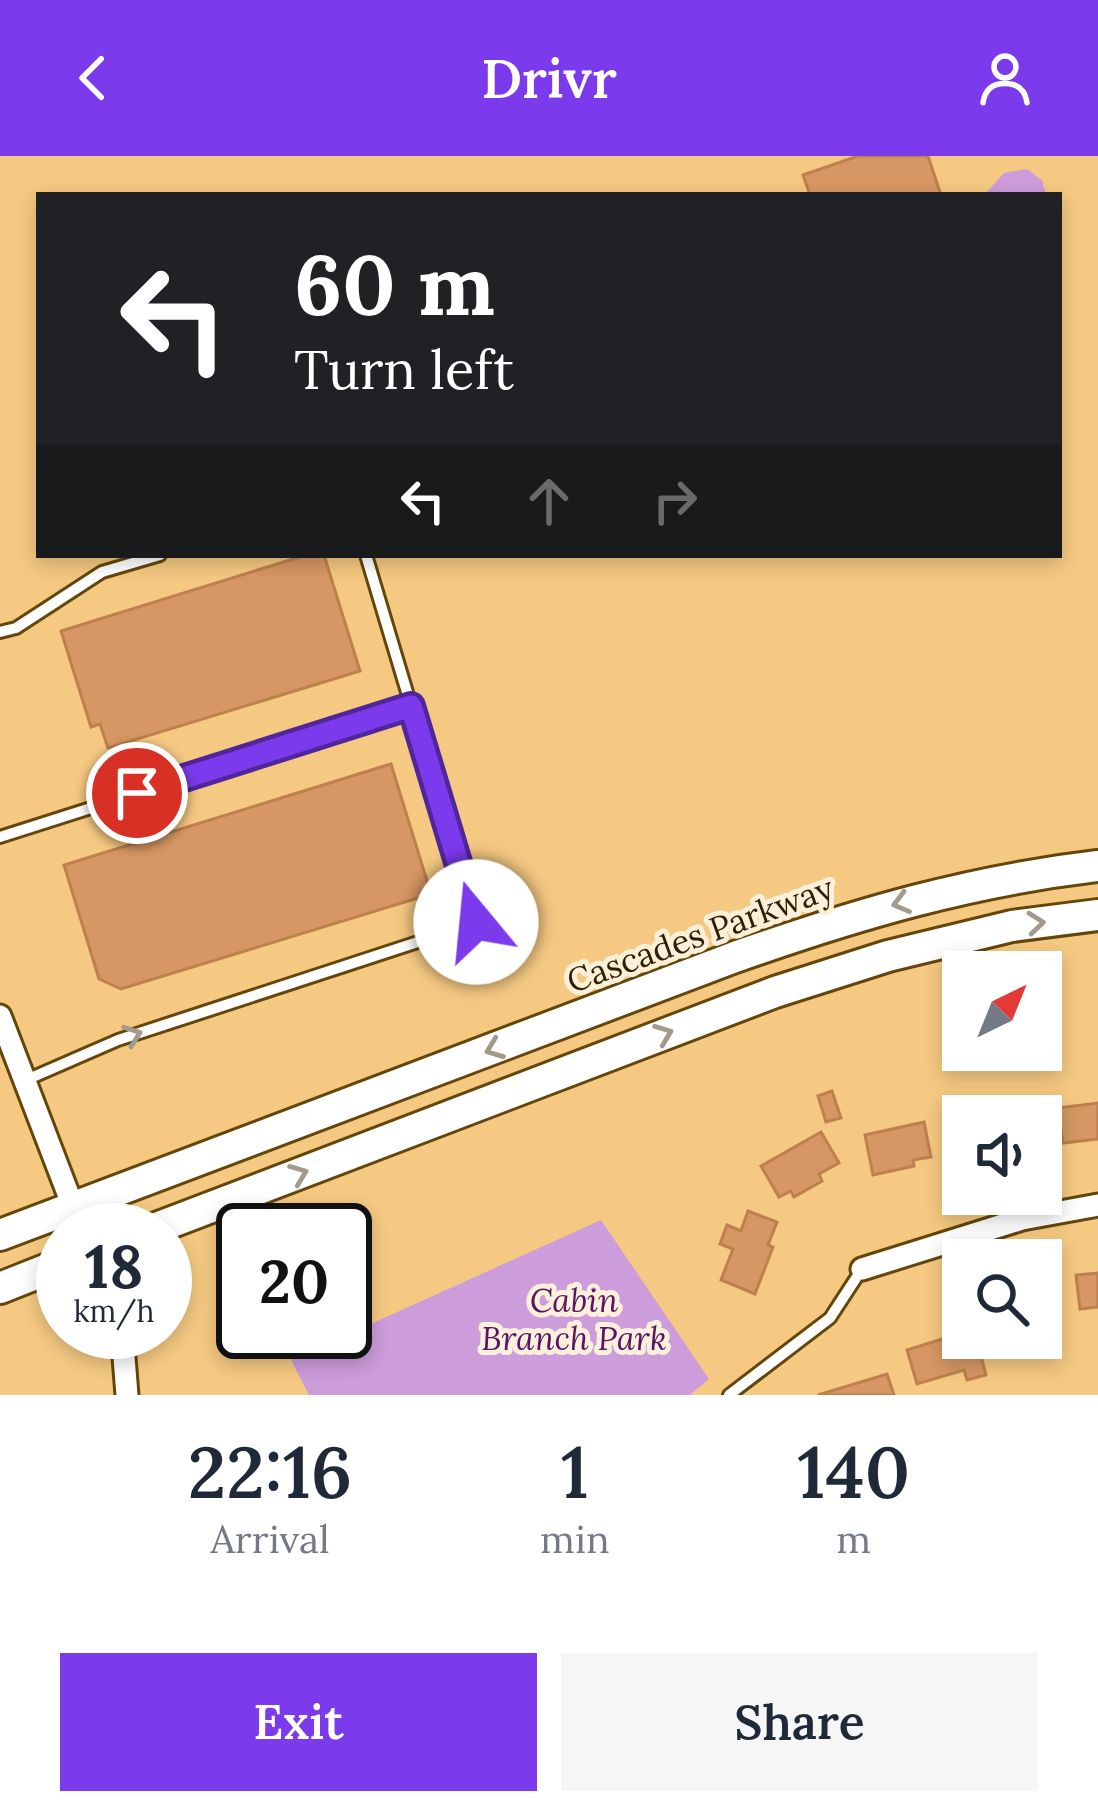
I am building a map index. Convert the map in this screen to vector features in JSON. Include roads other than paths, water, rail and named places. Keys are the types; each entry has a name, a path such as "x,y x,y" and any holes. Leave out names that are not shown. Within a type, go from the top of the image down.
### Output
{"main road":[{"name":"Cascades Parkway","path":"117,1203 735,957 842,920 954,890 1098,866"},
{"path":"192,1214 775,992 888,956 1012,926 1098,915"},
{"name":"Cascades Parkway","path":"0,1235 36,1228"},
{"path":"0,1288 36,1274"}],"street":[{"path":"0,1016 71,1203"},
{"path":"862,1269 1022,1219 1098,1205"},
{"path":"124,1359 127,1395"}],"lane":[{"path":"0,632 16,628 102,572 150,558"},
{"path":"25,1080 118,1040 231,1000 476,922 367,558"},
{"path":"0,837 411,706"},
{"path":"729,1395 830,1318 862,1269"}],"park label":[{"name":"Cabin Branch Park","path":"574,1319"}]}
